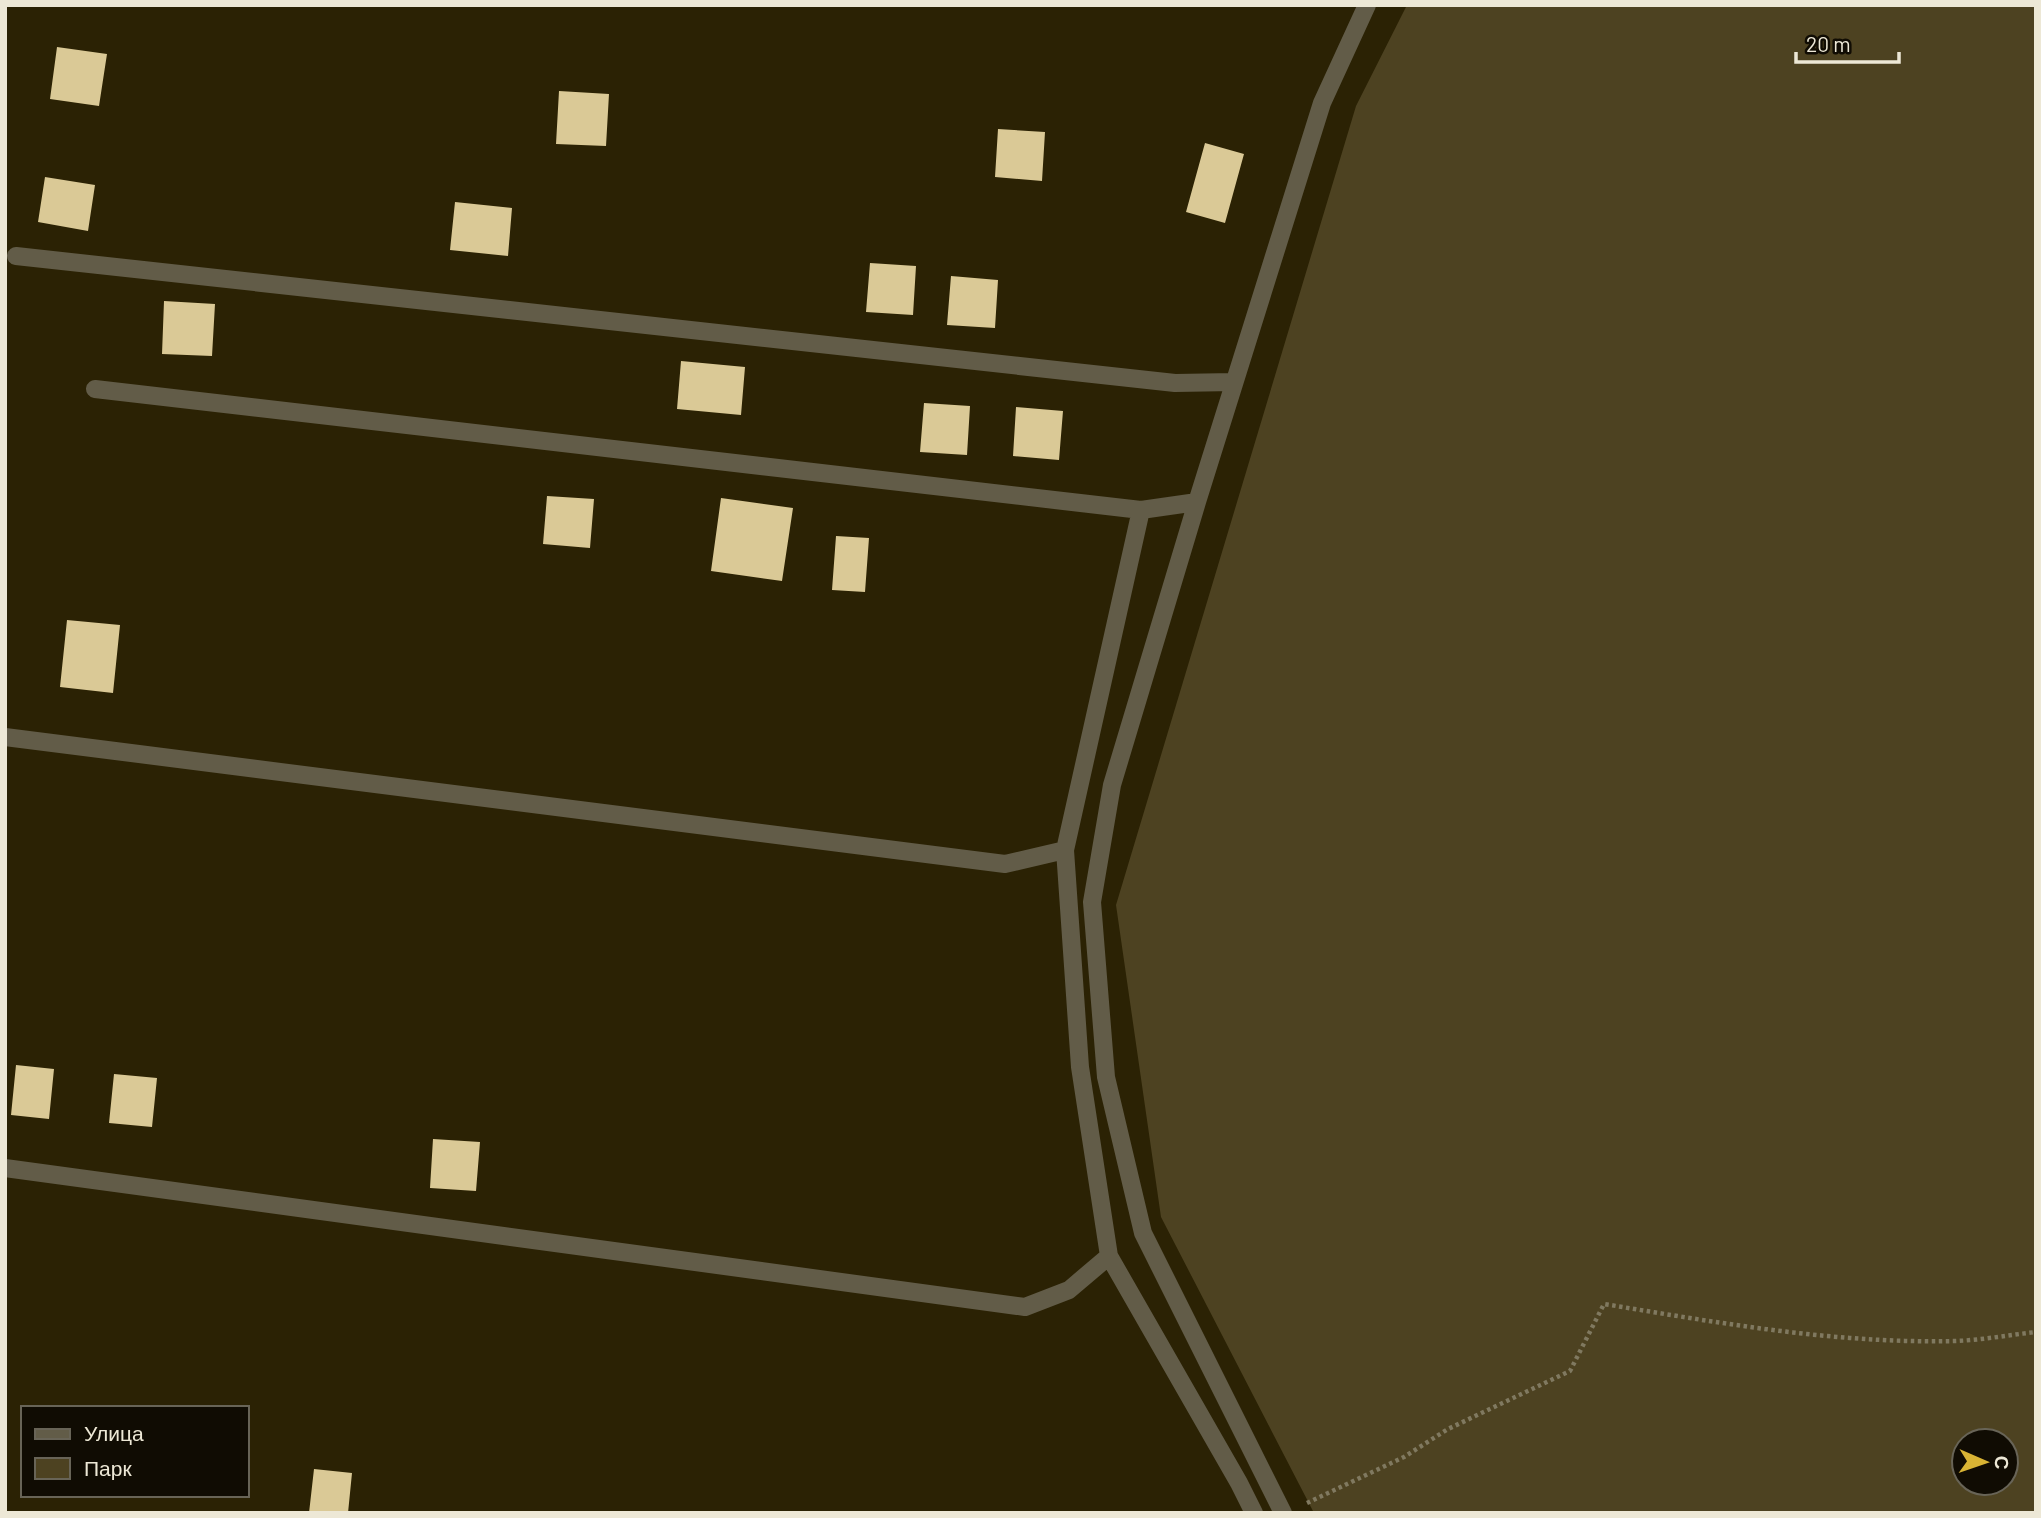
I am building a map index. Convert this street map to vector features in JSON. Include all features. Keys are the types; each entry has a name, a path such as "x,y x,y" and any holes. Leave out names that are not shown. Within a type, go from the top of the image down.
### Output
{"street":[{"path":"1290,1510 1143,1233 1106,1077 1092,902 1112,785 1197,502 1322,103 1367,5"},
{"path":"16,256 1175,383 1234,382"},
{"path":"96,389 1141,510 1197,502"},
{"path":"1141,510 1065,850 1080,1067 1109,1256 1254,1513"},
{"path":"5,737 1005,864 1065,850"},
{"path":"5,1168 1025,1307 1069,1290 1109,1256"}],"path":[{"path":"1290,1510 1404,1457 1448,1429 1570,1371 1604,1304 1731,1325 1844,1339 1957,1341 2036,1332"}],"green space":[{"path":"1407,5 2036,5 2036,1513 1314,1513 1161,1217 1116,905 1356,106"}],"building":[{"path":"57,47 107,54 99,106 50,99"},
{"path":"559,91 609,94 606,146 556,144"},
{"path":"998,129 1045,132 1042,181 995,177"},
{"path":"1205,143 1244,154 1225,223 1186,212"},
{"path":"45,177 95,185 88,231 38,222"},
{"path":"455,202 512,208 508,256 450,250"},
{"path":"870,263 916,266 913,315 866,312"},
{"path":"951,276 998,280 995,328 947,325"},
{"path":"164,301 215,304 212,356 162,354"},
{"path":"681,361 745,367 741,415 677,409"},
{"path":"924,403 970,406 967,455 920,452"},
{"path":"1016,407 1063,411 1059,460 1013,456"},
{"path":"547,496 594,499 590,548 543,544"},
{"path":"721,498 793,508 782,581 711,571"},
{"path":"836,536 869,538 865,592 832,590"},
{"path":"67,620 120,625 113,693 60,687"},
{"path":"16,1065 54,1069 49,1119 11,1115"},
{"path":"114,1074 157,1078 152,1127 109,1123"},
{"path":"433,1139 480,1142 476,1191 430,1188"},
{"path":"314,1469 352,1473 348,1513 309,1513"}]}
